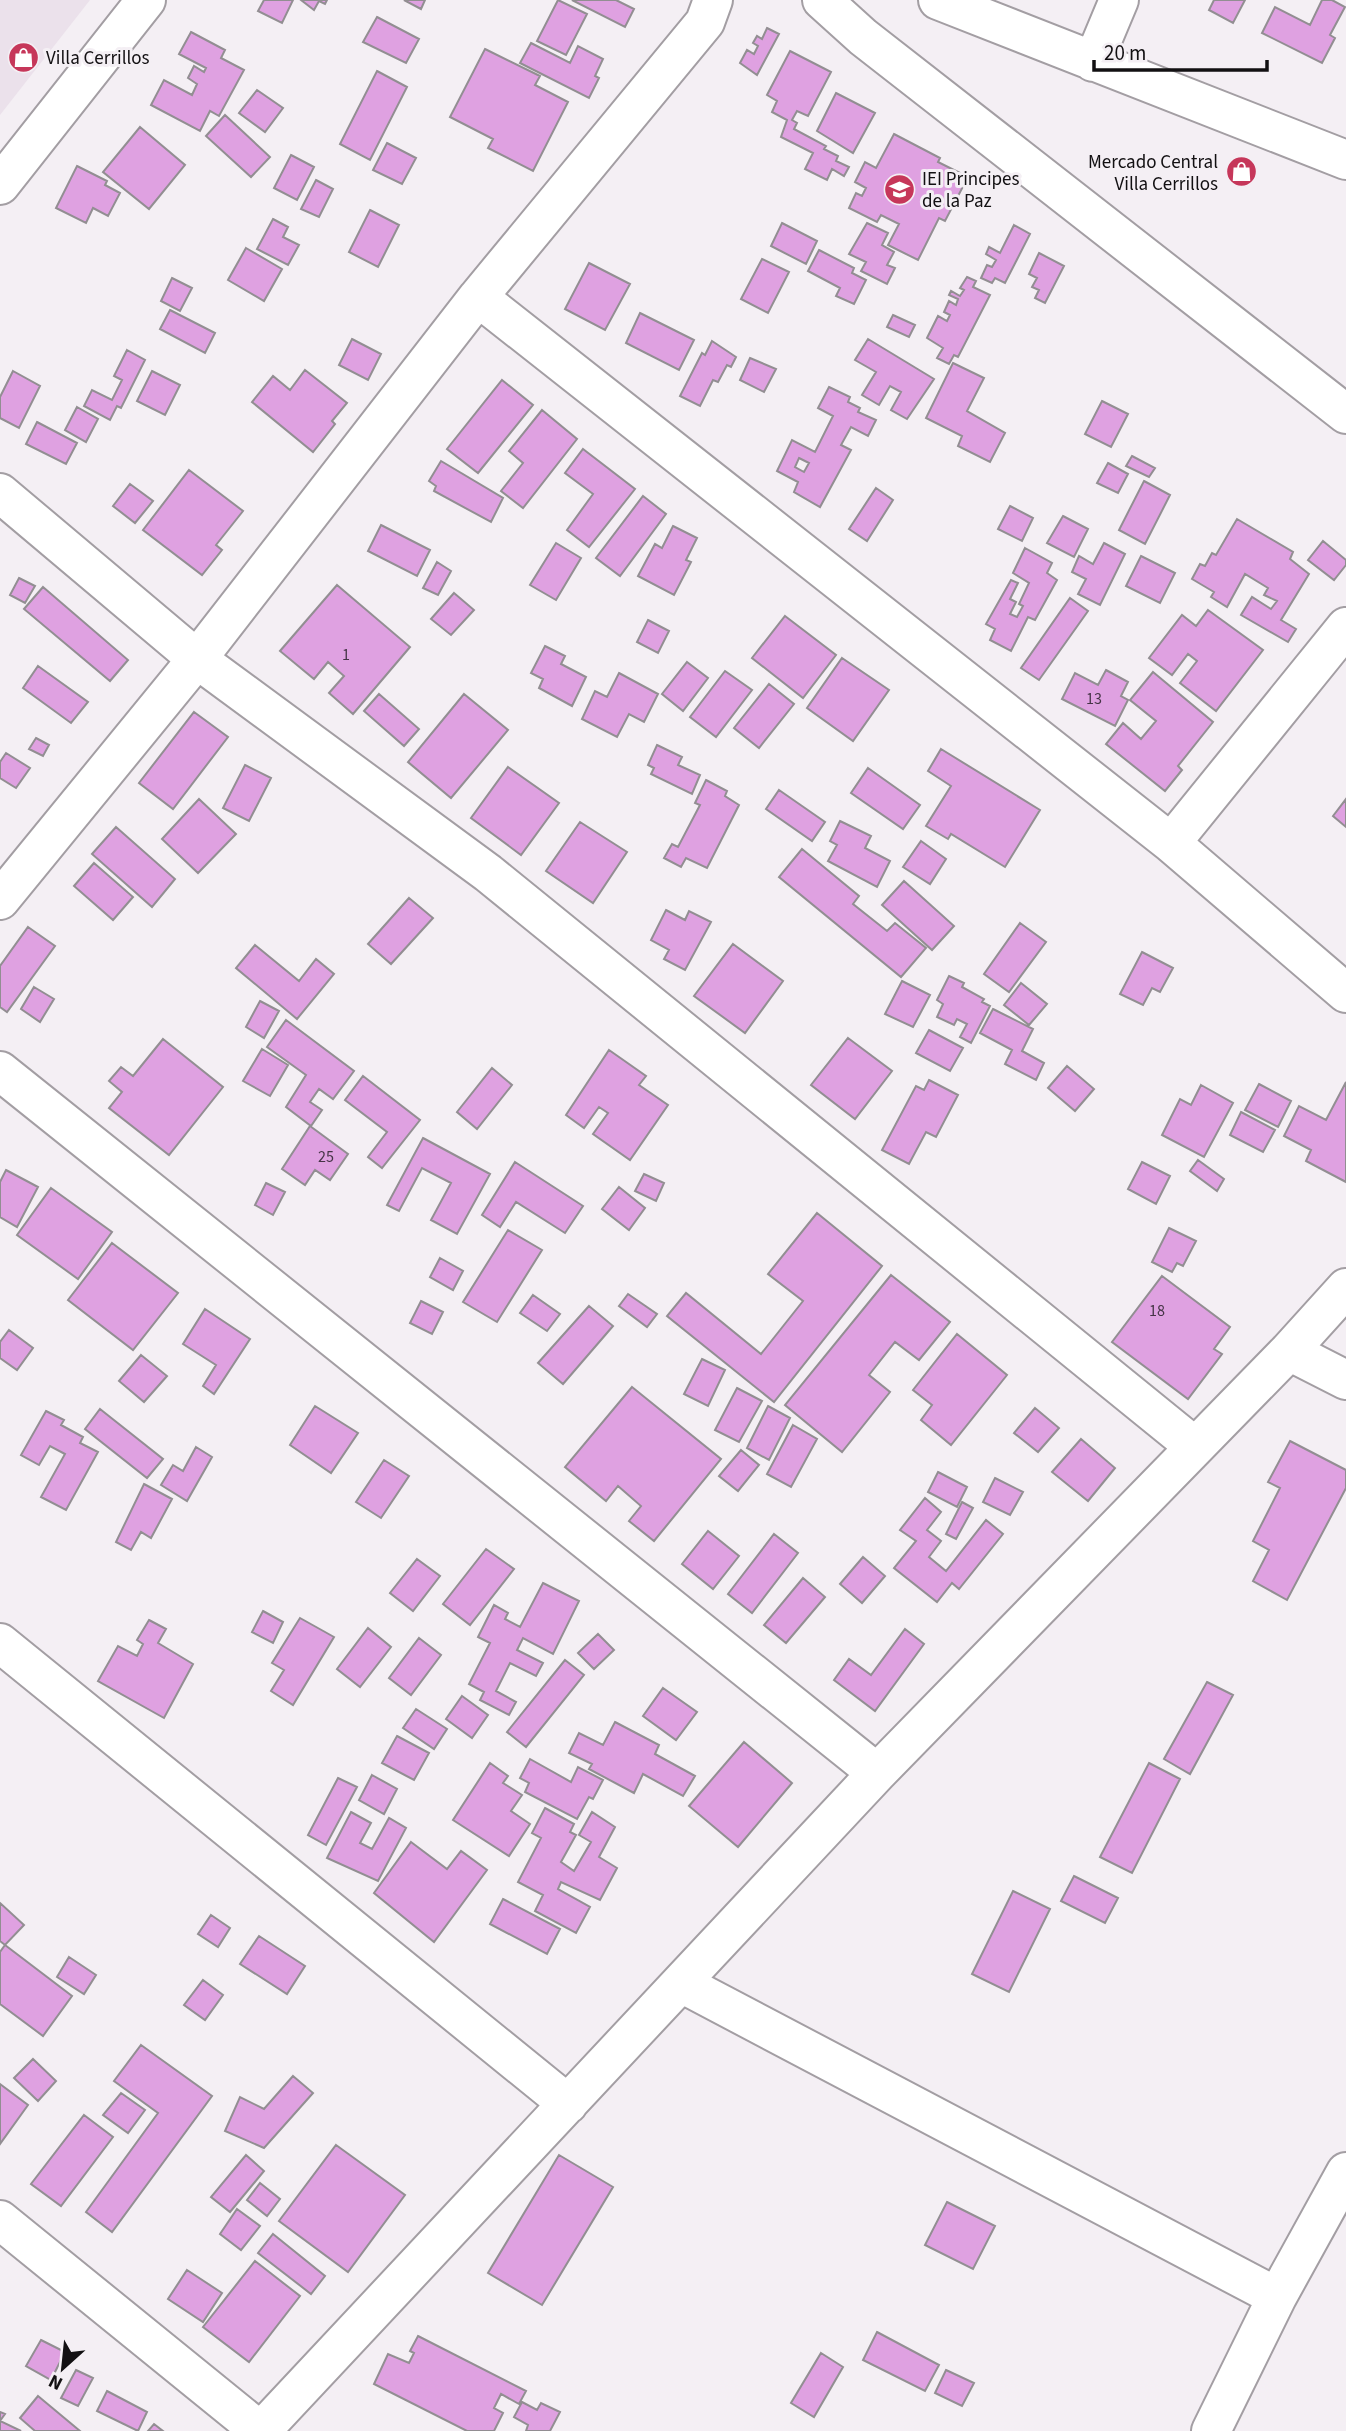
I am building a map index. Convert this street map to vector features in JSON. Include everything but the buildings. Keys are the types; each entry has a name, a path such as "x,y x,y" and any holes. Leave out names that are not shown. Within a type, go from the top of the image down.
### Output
{"street":[{"path":"0,185 146,0"},
{"path":"0,900 197,659 478,297 705,22 712,0"},
{"path":"822,0 874,46 1346,414"},
{"path":"938,0 1346,160"},
{"path":"1093,62 1119,0"},
{"path":"478,297 1171,844 1346,993"},
{"path":"0,493 197,659 488,873 1194,1446"},
{"path":"1171,844 1346,627"},
{"path":"0,1071 877,1773"},
{"path":"0,2220 260,2431 877,1773 1289,1351 1346,1288"},
{"path":"1289,1351 1346,1381"},
{"path":"0,1643 568,2104"},
{"path":"681,1983 1277,2297"},
{"path":"1211,2431 1277,2297 1346,2172"}],"shaded area":[{"name":"Villa Cerrillos","path":"0,0 90,0 0,115"}],"place":[{"name":"Villa Cerrillos","path":"23,57"},
{"name":"Mercado Central Villa Cerrillos","path":"1241,172"},
{"name":"IEI Principes de la Paz","path":"899,189"}]}
